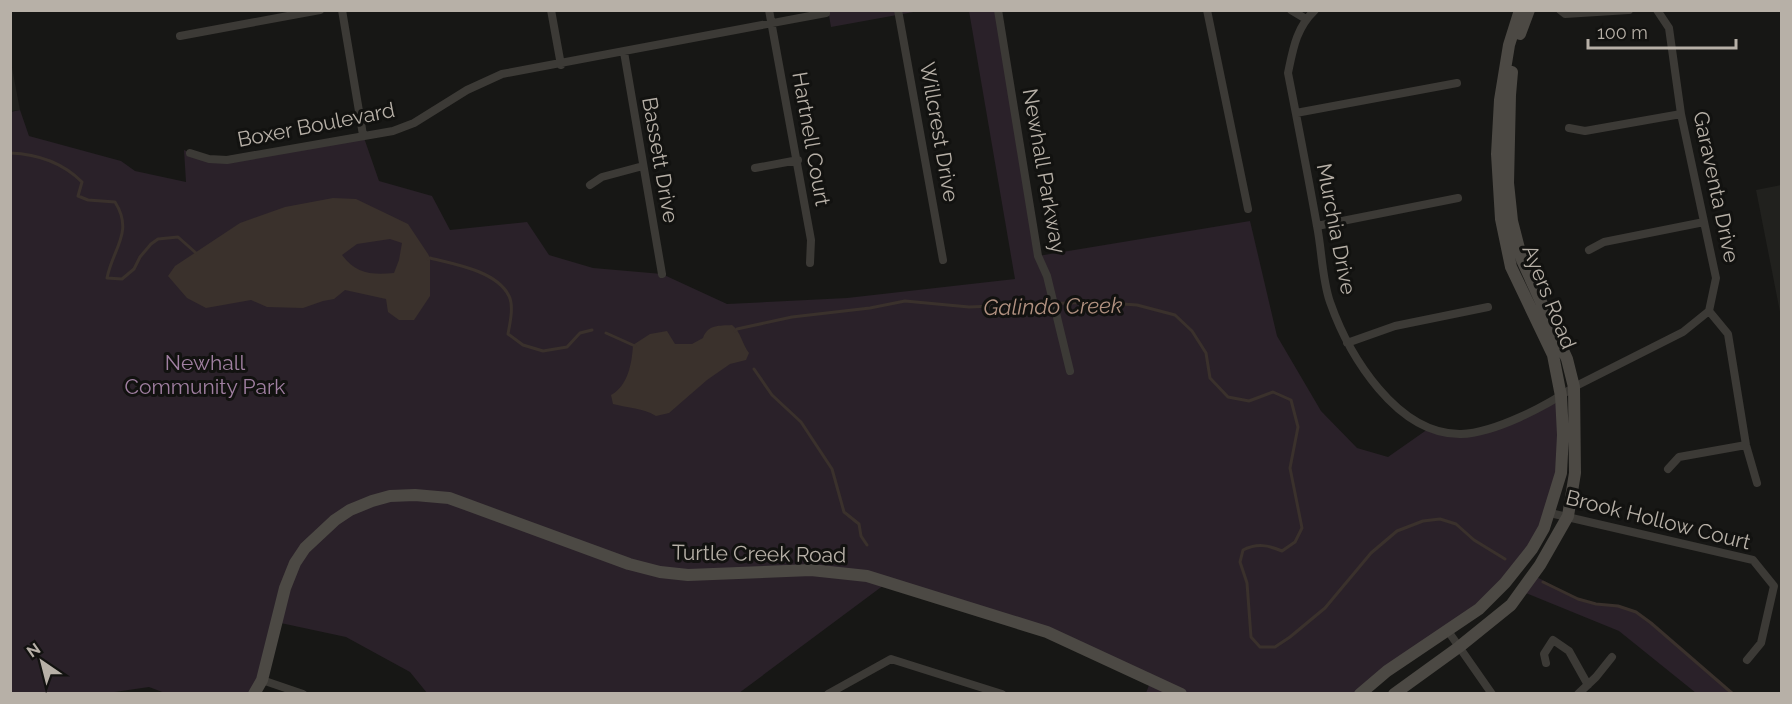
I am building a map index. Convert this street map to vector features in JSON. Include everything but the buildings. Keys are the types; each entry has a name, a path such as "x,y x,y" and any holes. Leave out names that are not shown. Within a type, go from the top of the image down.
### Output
{"street":[{"path":"180,36 320,10"},
{"path":"342,10 363,135"},
{"path":"551,10 561,65"},
{"name":"Hartnell Court","path":"769,10 798,160 811,240 810,262"},
{"name":"Willcrest Drive","path":"898,10 943,260"},
{"name":"Newhall Parkway","path":"998,10 1038,256 1047,276 1070,372"},
{"path":"1207,10 1248,209"},
{"path":"1291,10 1306,19"},
{"name":"Murchia Drive","path":"1315,10 1306,19 1294,41 1288,73 1330,300 1347,343 1362,368 1394,404 1428,429 1461,434 1502,425 1562,396"},
{"name":"Ayers Road","path":"1360,693 1388,671 1479,609 1505,583 1532,549 1550,513 1560,473 1563,435 1562,396 1553,355 1511,267 1501,219 1497,154 1500,100 1509,45 1520,10"},
{"name":"Ayers Road","path":"1394,693 1459,647 1511,605 1540,565 1568,516 1575,473 1574,387 1568,359 1522,260 1512,222 1509,193 1508,141 1515,49 1529,10"},
{"path":"1560,10 1565,14 1629,10"},
{"name":"Garaventa Drive","path":"1657,10 1669,28 1681,114 1716,278 1709,311"},
{"name":"Boxer Boulevard","path":"190,153 209,159 227,160 393,131 408,126 467,90 502,74 561,65 826,13"},
{"name":"Bassett Drive","path":"624,52 662,274"},
{"path":"1296,113 1457,83"},
{"path":"1569,128 1585,131 1681,114"},
{"path":"756,168 798,160"},
{"path":"590,185 602,177 643,166"},
{"path":"1317,226 1458,198"},
{"path":"1589,250 1604,242 1704,222"},
{"path":"1347,343 1395,326 1488,307"},
{"path":"1562,396 1574,387 1683,332 1709,311 1728,334 1746,445 1757,483"},
{"path":"1668,469 1679,457 1746,445"},
{"name":"Turtle Creek Road","path":"254,693 262,680 285,588 295,563 305,548 335,520 350,510 390,496 415,495 449,498 629,564 660,572 688,575 811,570 867,576 1047,632 1181,693"},
{"name":"Brook Hollow Court","path":"1550,513 1753,560 1774,586 1761,643 1747,660"},
{"path":"1448,631 1492,693"},
{"path":"1546,663 1544,654 1553,640 1569,651 1588,685"},
{"path":"1578,693 1596,677 1612,657"},
{"path":"828,693 891,659 1002,693"},
{"path":"262,680 303,693"},
{"name":"Turtle Creek Road","path":"262,680 264,693"}],"shaded area":[{"path":"10,57 20,110 11,111 10,111"},
{"path":"1781,185 1781,317 1756,190"},
{"path":"333,198 356,199 408,224 430,258 430,296 414,320 399,320 388,312 386,299 345,290 334,299 303,308 267,307 251,300 206,308 187,298 168,276 175,266 240,223 285,207","holes":["390,239 402,243 394,273 379,274 359,270 342,255 357,244"]},
{"path":"732,325 749,353 746,360 730,364 707,380 669,413 656,416 613,404 611,395 625,380 632,359 633,345 650,334 667,331 675,344 692,344 703,338 711,328"}],"green space":[{"path":"828,10 919,11 831,27"},
{"name":"Newhall Community Park","path":"969,11 998,11 1038,256 1250,221 1277,336 1321,411 1357,448 1388,457 1428,429 1461,434 1502,425 1561,396 1563,435 1550,513 1505,583 1360,693 1146,693 1151,680 1101,656 888,582 739,693 427,693 410,672 346,637 276,622 254,693 165,693 149,687 101,694 11,693 10,112 20,110 29,136 121,161 135,171 186,182 184,150 209,159 363,135 379,181 432,196 450,230 527,222 549,255 593,268 662,274 727,304 847,298 1015,279"},
{"path":"1533,575 1578,599 1596,604 1618,606 1636,612 1733,693 1696,693 1619,631 1521,591"}],"waterway":[{"name":"Galindo Creek","path":"10,153 30,155 49,161 75,175 82,182 78,196 88,200 115,202 123,222 120,240 107,278 122,279 134,269 140,257 158,239 178,237 196,253"},
{"name":"Galindo Creek","path":"428,259 474,270 495,280 503,287 509,296 511,305 508,334 523,345 543,351 567,347 580,333 592,330"},
{"name":"Galindo Creek","path":"735,331 792,317 870,308 905,301 969,307 1094,302 1137,305 1175,315 1192,331 1206,353 1210,378 1228,397 1249,401 1273,392 1291,400 1298,427 1290,468 1302,528 1295,542 1282,551 1267,546 1253,546 1243,550 1240,562 1247,583 1251,637 1260,647 1275,647 1290,637 1325,608 1371,553 1397,531 1423,521 1440,519 1456,524 1474,540 1505,559"},
{"name":"Galindo Creek","path":"606,333 635,346"},
{"path":"754,369 772,395 801,422 832,469 844,512 859,524 861,536 867,545"},
{"name":"Galindo Creek","path":"1543,582 1578,599 1596,604 1618,606 1636,612 1733,694"}]}
